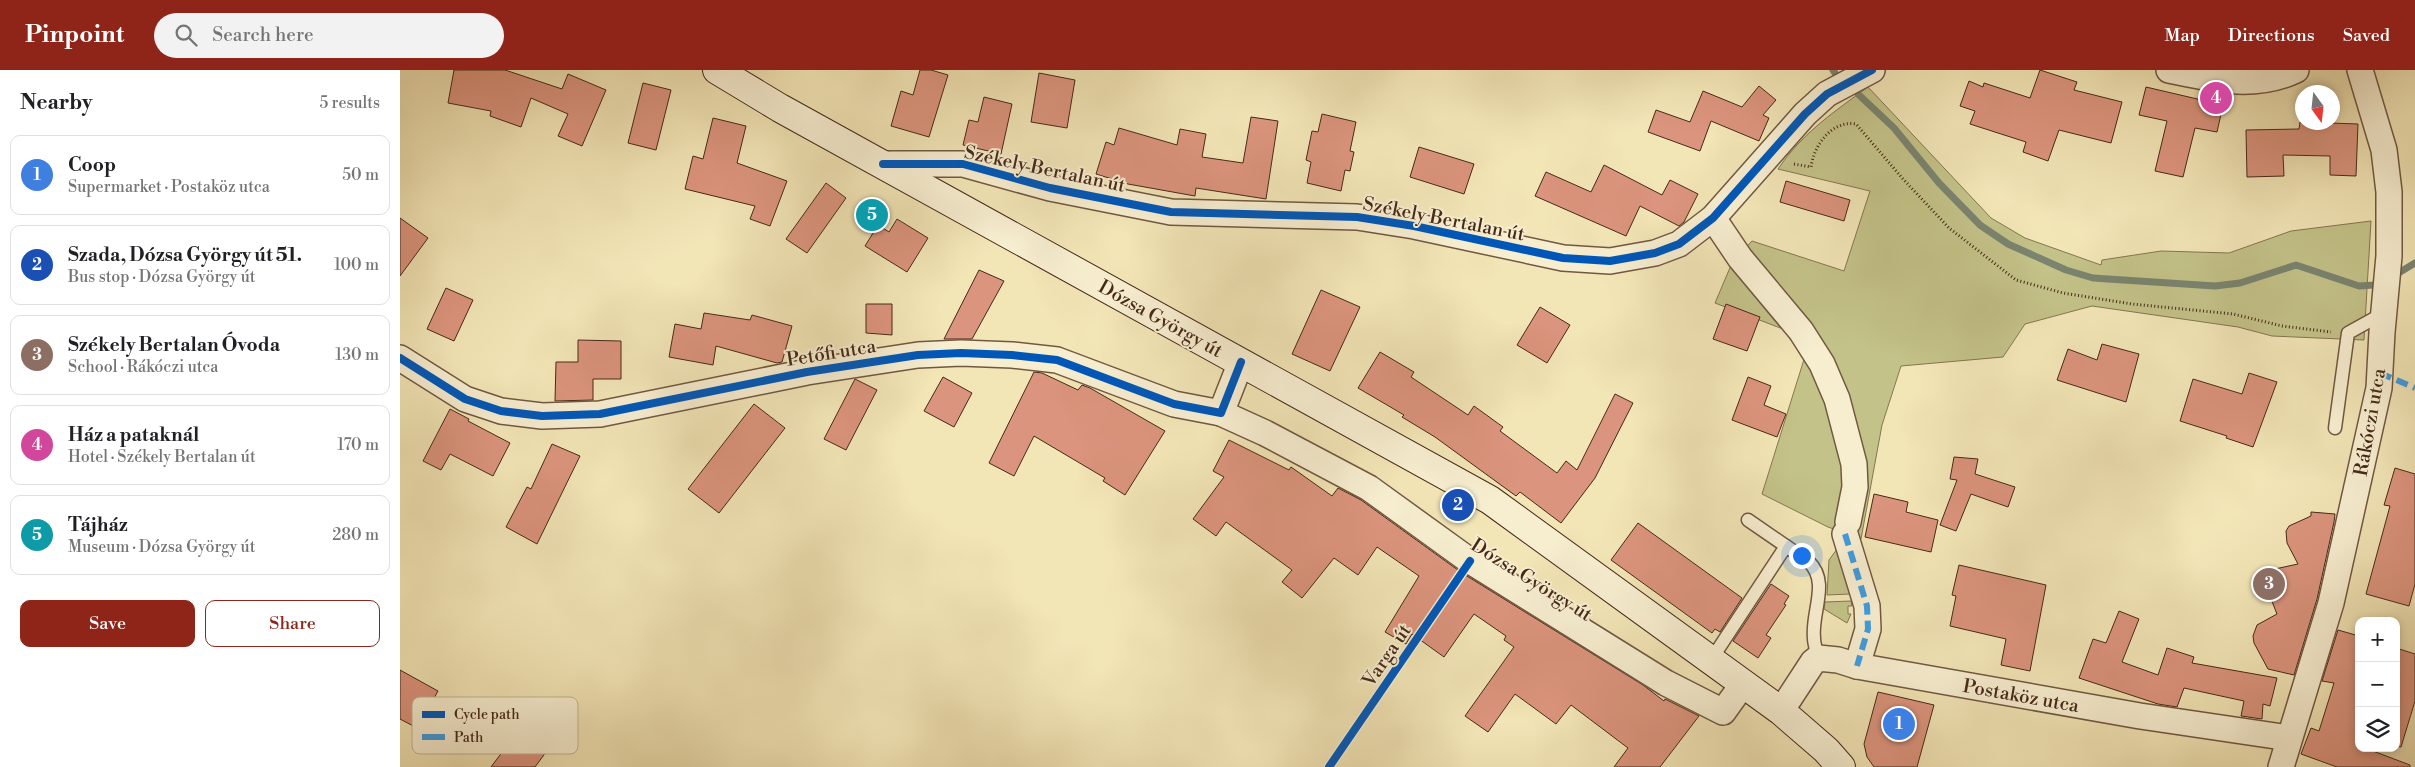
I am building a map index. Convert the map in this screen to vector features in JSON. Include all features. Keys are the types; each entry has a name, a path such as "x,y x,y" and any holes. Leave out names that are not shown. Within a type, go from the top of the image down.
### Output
{"main road":[{"name":"Dózsa György út","path":"718,70 780,108 1490,500 1780,711 1826,750 1841,767"}],"street":[{"name":"Székely Bertalan út","path":"883,164 963,164 1050,188 1171,212 1357,217 1414,226 1563,258 1610,261 1656,253 1679,244 1713,218 1770,156 1805,114 1827,94 1872,70"},
{"path":"2169,70 2231,82 2261,82 2296,70"},
{"name":"Rákóczi utca","path":"2281,767 2334,594 2379,388 2389,256 2389,192 2384,150 2360,70"},
{"path":"1713,218 1740,258 1801,330 1822,364 1837,399 1854,464 1855,487 1846,528 1868,606 1868,629 1857,666"},
{"name":"Petőfi utca","path":"400,358 465,399 501,411 542,416 600,414 807,372 918,355 961,353 1012,355 1058,360 1174,404 1221,413"},
{"path":"1221,413 1241,362"},
{"name":"Dózsa György út","path":"1221,413 1265,433 1369,488 1470,560 1666,683 1724,712 1743,684"},
{"path":"1780,711 1818,658"},
{"name":"Postaköz utca","path":"1818,658 1838,660 1857,666 2140,716 2289,738"}],"lane":[{"path":"2335,428 2348,333 2384,309"},
{"path":"1748,520 1809,562 1818,575 1819,582 1813,638 1818,658"},
{"path":"1712,660 1786,546"}],"path":[{"path":"1770,156 1784,162 1811,167 1816,148 1822,139 1839,126 1856,124 1903,179 1949,228 2016,280 2063,293 2132,304 2233,314 2282,326 2348,333"}],"shaded area":[{"path":"1868,87 1991,218 2025,238 2101,265 2102,260 2161,251 2229,253 2291,231 2371,221 2364,340 2272,336 2238,327 2092,306 2025,324 2003,357 1901,366 1882,425 1861,539 1828,527 1762,494 1806,353 1796,334 1715,303 1732,263 1752,241 1844,271 1870,191 1778,169 1787,156 1808,134 1831,114"},
{"path":"1843,541 1850,594 1827,595 1829,560"},
{"path":"1851,601 1852,606 1848,606 1848,614 1851,614 1847,623 1824,609 1825,602"}],"building":[{"path":"454,70 505,70 562,89 568,74 606,90 582,146 558,136 568,114 531,98 521,127 490,116 491,111 448,103"},
{"path":"920,70 931,70 948,75 929,137 891,126 901,91 913,95"},
{"path":"2040,70 2077,82 2074,90 2122,102 2111,143 2059,130 2048,161 2023,152 2026,142 1970,124 1975,111 1960,106 1969,81 1983,87 1984,83 2030,98"},
{"path":"1039,73 1075,80 1067,128 1031,122"},
{"path":"643,83 671,90 656,150 628,143"},
{"path":"1759,86 1776,100 1763,115 1769,118 1759,141 1711,121 1700,151 1648,132 1656,110 1690,122 1703,91 1742,107"},
{"path":"2146,87 2223,105 2217,132 2195,128 2183,177 2155,171 2167,121 2139,115"},
{"path":"984,97 1012,104 1001,154 963,145 969,120 978,122"},
{"path":"1322,114 1356,122 1350,151 1354,152 1350,171 1345,170 1341,191 1307,183 1311,162 1306,160 1312,131 1318,132"},
{"path":"1251,117 1278,121 1266,199 1196,188 1195,196 1128,184 1096,174 1106,142 1114,145 1119,128 1177,145 1180,129 1206,134 1202,157 1243,163"},
{"path":"713,118 746,126 737,163 787,181 770,226 750,219 755,206 685,189 693,156 703,159"},
{"path":"2340,123 2358,124 2356,176 2330,175 2330,156 2283,155 2284,176 2247,177 2246,130 2340,130"},
{"path":"1419,147 1474,164 1464,194 1410,177"},
{"path":"1604,165 1662,195 1670,180 1698,194 1684,222 1679,226 1640,206 1626,236 1535,196 1546,172 1591,192"},
{"path":"1786,181 1850,200 1844,221 1780,202"},
{"path":"826,183 846,198 807,253 786,239"},
{"path":"400,218 428,238 400,276"},
{"path":"897,219 928,238 907,272 865,246 878,225 889,232"},
{"path":"979,270 1004,281 972,339 944,339"},
{"path":"446,288 473,300 454,341 427,329"},
{"path":"1321,290 1360,307 1330,371 1292,354"},
{"path":"866,304 892,304 892,335 866,333"},
{"path":"1726,304 1760,317 1747,351 1713,339"},
{"path":"1540,307 1570,325 1547,363 1517,345"},
{"path":"704,313 750,320 752,315 792,326 782,362 777,363 716,346 713,365 669,357 675,324 701,329"},
{"path":"578,340 621,341 621,379 593,379 593,400 555,401 556,362 578,362"},
{"path":"2102,344 2139,354 2126,402 2057,380 2068,349 2097,360"},
{"path":"1380,352 1414,372 1411,377 1468,415 1474,406 1503,427 1500,431 1557,473 1566,461 1577,470 1615,394 1633,403 1595,478 1561,523 1520,492 1516,496 1435,437 1402,417 1404,415 1358,388"},
{"path":"1034,372 1042,373 1078,390 1082,385 1090,388 1165,431 1125,495 1103,481 1105,478 1034,436 1014,476 989,463"},
{"path":"2249,373 2277,382 2253,447 2226,438 2227,436 2180,421 2193,379 2242,394"},
{"path":"943,377 972,393 954,427 924,411"},
{"path":"1748,377 1771,386 1764,405 1786,414 1777,437 1732,420"},
{"path":"855,379 877,390 846,450 824,439"},
{"path":"754,404 785,428 719,513 688,489"},
{"path":"450,409 469,419 468,421 510,443 493,476 450,454 441,470 423,461"},
{"path":"1229,440 1289,470 1291,467 1332,496 1338,488 1361,500 1462,573 1643,685 1664,701 1665,699 1699,716 1660,767 1614,767 1628,748 1571,705 1556,724 1515,694 1488,732 1465,716 1514,647 1504,640 1506,636 1474,614 1444,657 1412,634 1406,644 1385,632 1419,576 1377,547 1358,575 1334,558 1302,598 1282,582 1292,570 1226,522 1216,536 1193,519 1224,477 1213,471"},
{"path":"552,444 580,456 537,544 506,527 527,487 531,489"},
{"path":"1954,457 1978,459 1975,474 2015,487 2008,507 1971,494 1956,531 1940,525 1957,480 1950,479"},
{"path":"2395,468 2415,474 2415,584 2409,606 2366,594 2390,506 2384,505"},
{"path":"1874,494 1908,502 1906,512 1938,520 1931,552 1865,537"},
{"path":"2311,512 2335,514 2317,599 2294,675 2268,669 2254,643 2253,636 2257,625 2277,614 2267,589 2267,577 2275,569 2298,564 2287,543 2286,531 2289,526 2311,516"},
{"path":"1638,523 1742,598 1720,632 1715,629 1712,633 1611,560"},
{"path":"1959,565 2046,585 2030,671 2001,665 2006,639 1950,626 1956,596 1952,595"},
{"path":"1771,584 1789,596 1784,604 1786,605 1766,635 1771,638 1758,658 1733,641"},
{"path":"2119,611 2139,619 2122,662 2158,675 2167,648 2194,657 2192,663 2277,678 2270,706 2263,704 2262,719 2241,716 2244,701 2184,688 2177,707 2158,704 2079,678 2093,639 2106,643"},
{"path":"2338,630 2355,635 2355,752 2376,752 2410,765 2410,767 2337,767 2301,754 2311,728 2319,731 2334,683 2322,681"},
{"path":"2400,649 2415,654 2415,701 2401,747"},
{"path":"400,670 438,691 435,697 412,697 412,725 400,719"},
{"path":"1878,692 1934,705 1917,767 1874,767 1867,757 1864,744"},
{"path":"501,754 545,754 535,767 491,767"}],"waterway":[{"path":"1858,94 1894,128 1939,183 1980,225 2008,244 2066,270 2093,278 2215,286 2240,283 2296,265 2359,286 2374,285 2382,281"},
{"path":"2392,277 2415,263"}],"marked path":[{"path":"2380,373 2415,388"},
{"path":"1845,534 1867,606 1868,629 1857,666"}],"cycle path":[{"path":"883,164 963,164 1050,188 1171,212 1357,217 1414,226 1563,258 1610,261 1655,253 1679,244 1713,218 1805,114 1827,94 1872,70"},
{"path":"400,358 465,399 501,411 542,416 600,414 807,372 918,355 961,353 1012,355 1057,360 1174,404 1221,413 1241,362"},
{"name":"Varga út","path":"1329,767 1470,561"}],"place":[{"name":"Ház a pataknál","path":"2216,98"},
{"name":"Tájház","path":"872,215"},
{"name":"Szada, Dózsa György út 51.","path":"1458,505"},
{"name":"Székely Bertalan Óvoda","path":"2269,584"},
{"name":"Coop","path":"1899,724"}]}
